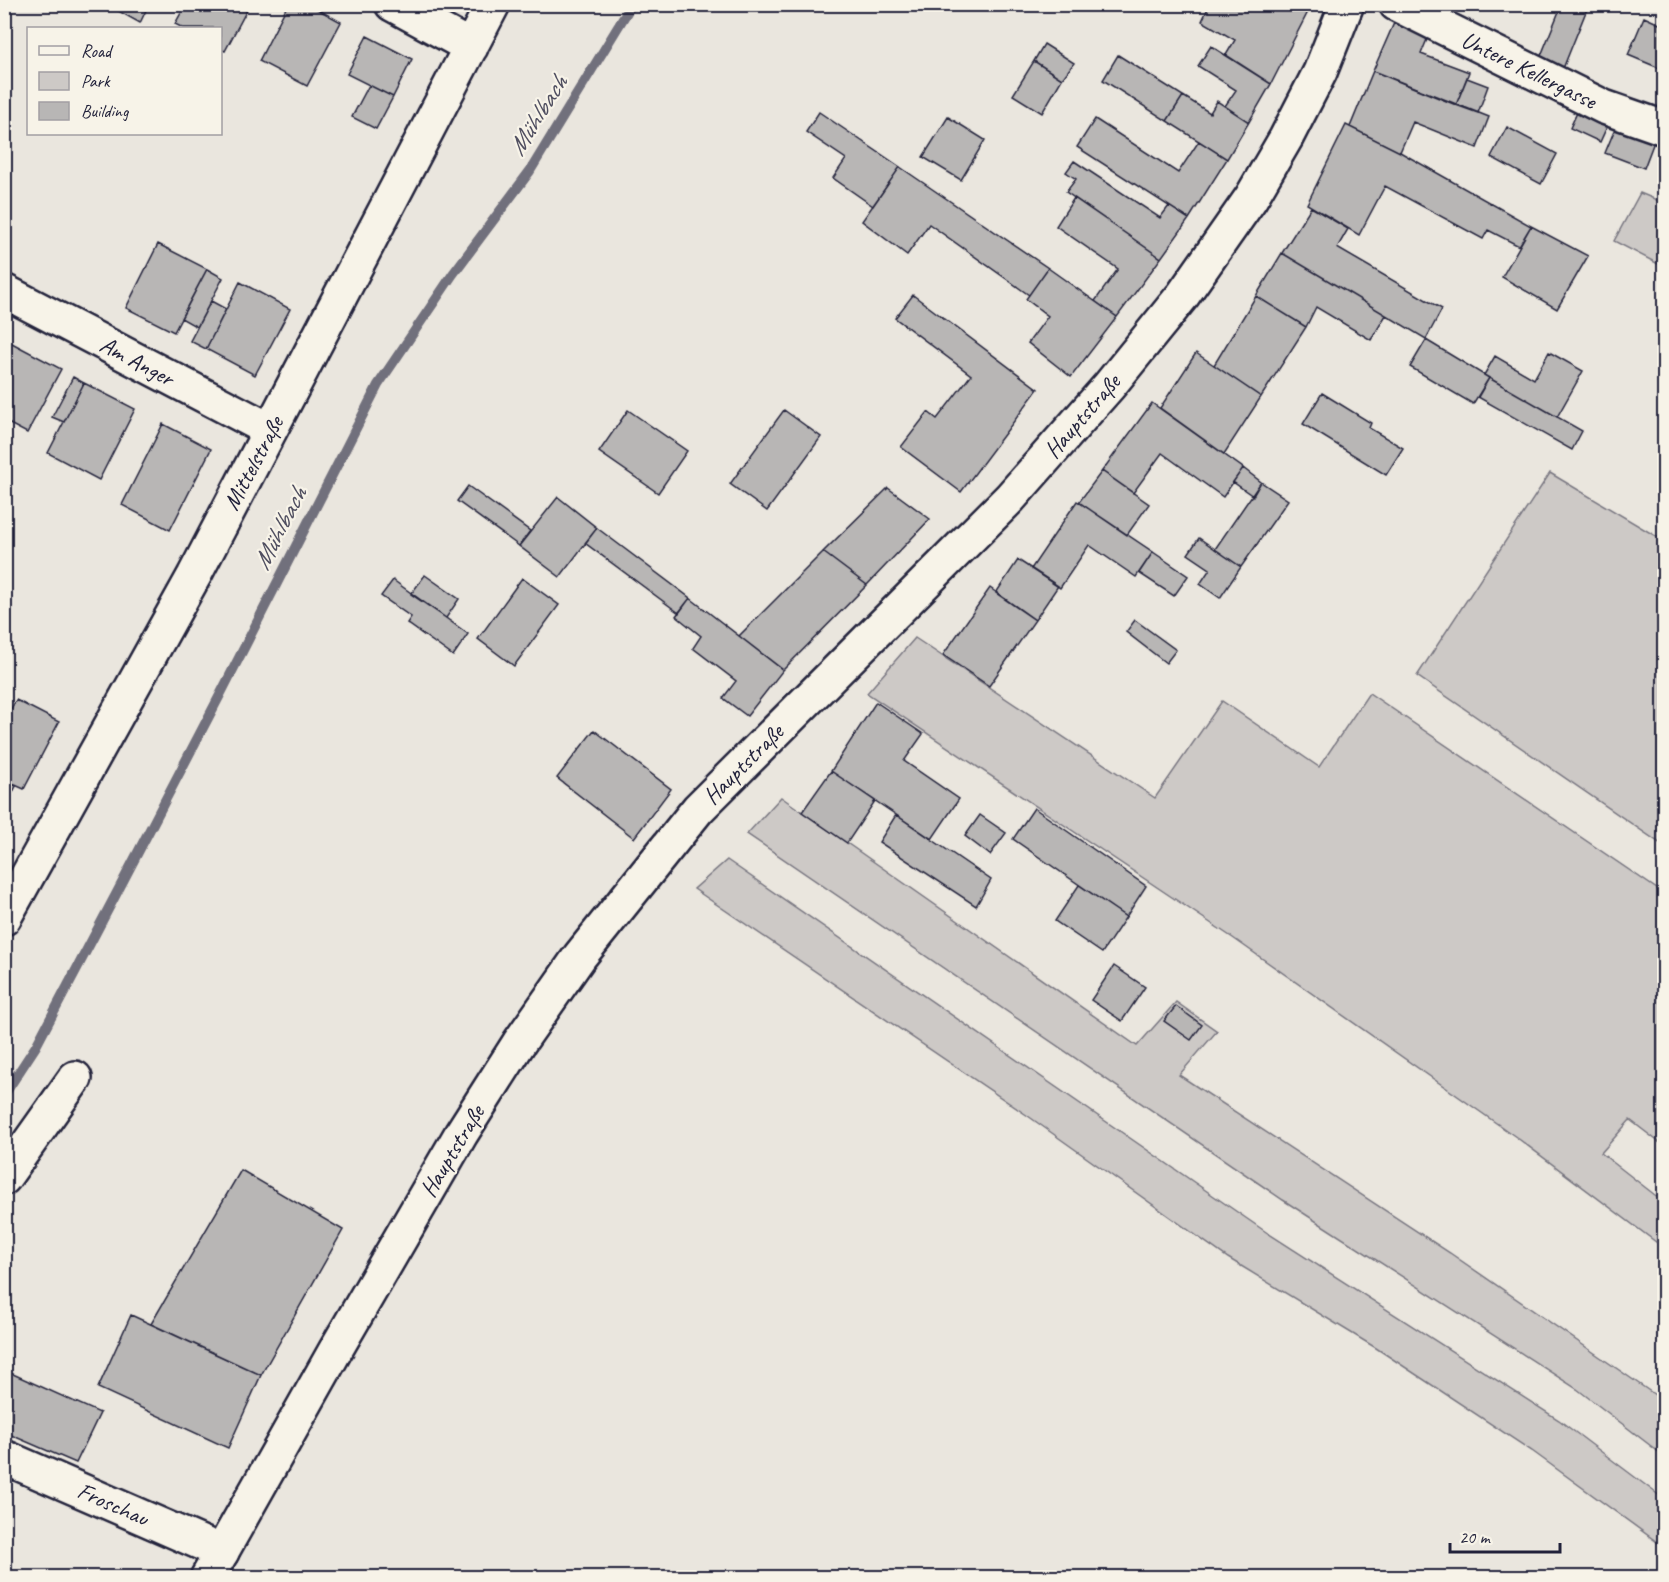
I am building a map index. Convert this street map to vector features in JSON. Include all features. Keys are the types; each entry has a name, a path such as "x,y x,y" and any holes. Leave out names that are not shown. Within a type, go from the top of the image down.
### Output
{"street":[{"path":"392,4 471,47"},
{"name":"Mittelstraße","path":"4,918 194,576 493,4"},
{"name":"Hauptstraße","path":"215,1565 335,1351 461,1134 519,1043 580,956 698,809 1010,498 1109,387 1183,295 1251,198 1315,82 1347,4"},
{"name":"Untere Kellergasse","path":"1396,4 1604,107 1665,128"},
{"name":"Am Anger","path":"4,291 270,430"},
{"path":"4,1178 75,1078"},
{"name":"Froschau","path":"4,1457 215,1565"}],"green space":[{"path":"1640,193 1664,203 1664,267 1614,241"},
{"path":"1550,473 1664,541 1664,846 1417,676"},
{"path":"915,638 1155,798 1222,701 1319,767 1369,693 1660,891 1664,886 1664,1146 1630,1120 1601,1153 1664,1202 1664,1248 1516,1137 1233,938 867,693"},
{"path":"781,797 1137,1046 1176,1002 1217,1031 1179,1075 1450,1253 1658,1397 1664,1402 1664,1456 1577,1389 1283,1200 747,834"},
{"path":"727,860 1269,1234 1559,1420 1664,1499 1664,1547 1532,1451 1376,1348 1228,1258 1028,1116 694,889"}],"building":[{"path":"106,4 149,4 140,23"},
{"path":"186,4 250,4 225,51 222,50 222,27 181,27 175,24"},
{"path":"288,4 308,4 341,22 307,86 259,61"},
{"path":"1210,4 1312,4 1271,84 1226,55 1235,40 1202,21"},
{"path":"1562,4 1589,4 1560,76 1538,63"},
{"path":"1644,17 1664,26 1664,70 1628,55"},
{"path":"1394,23 1428,37 1421,54 1469,72 1456,105 1373,71"},
{"path":"367,36 412,59 393,97 347,74"},
{"path":"1044,44 1074,63 1062,79 1034,61"},
{"path":"1211,46 1271,84 1249,122 1225,106 1236,90 1198,66"},
{"path":"1118,55 1183,96 1167,121 1103,80"},
{"path":"1034,61 1062,79 1042,113 1013,95"},
{"path":"1373,71 1489,117 1477,148 1413,122 1400,152 1350,127"},
{"path":"1467,78 1488,86 1478,113 1456,105"},
{"path":"369,85 393,97 376,129 352,117"},
{"path":"1183,96 1210,113 1217,101 1249,122 1227,159 1167,121"},
{"path":"1580,106 1610,120 1600,142 1570,128"},
{"path":"819,112 900,167 873,206 833,178 846,159 806,132"},
{"path":"948,117 985,140 961,180 923,157"},
{"path":"1095,119 1178,173 1199,141 1227,159 1189,219 1077,147"},
{"path":"1617,124 1655,139 1644,168 1605,153"},
{"path":"1346,125 1400,152 1531,226 1519,246 1488,230 1483,239 1385,186 1359,235 1307,204"},
{"path":"1507,127 1557,154 1541,184 1491,157"},
{"path":"1074,161 1160,218 1169,206 1189,219 1161,258 1066,192 1076,179 1066,172"},
{"path":"900,167 1048,268 1029,295 929,224 907,255 862,221"},
{"path":"1074,198 1161,258 1117,317 1095,301 1118,269 1056,226"},
{"path":"1311,207 1348,229 1337,248 1442,309 1426,339 1282,253"},
{"path":"1531,226 1588,256 1557,309 1502,277"},
{"path":"158,244 207,269 174,332 126,308"},
{"path":"1282,253 1386,315 1371,340 1316,307 1306,327 1256,296"},
{"path":"1048,268 1117,317 1071,377 1028,343 1048,316 1026,299"},
{"path":"207,269 223,278 197,327 181,318"},
{"path":"240,282 290,309 255,375 206,349"},
{"path":"913,295 1038,389 961,492 901,447 928,412 937,419 971,375 895,318"},
{"path":"1256,296 1306,327 1261,397 1214,365"},
{"path":"211,301 226,309 206,349 190,341"},
{"path":"1426,340 1489,378 1473,404 1410,367"},
{"path":"10,342 61,369 27,433 4,421 4,352"},
{"path":"1549,352 1583,371 1557,417 1484,375 1495,356 1534,379"},
{"path":"1196,353 1261,397 1224,454 1160,408"},
{"path":"73,377 84,383 64,422 52,417"},
{"path":"1489,378 1582,431 1572,450 1478,397"},
{"path":"84,383 135,409 99,480 48,453"},
{"path":"1322,393 1371,423 1369,428 1403,448 1386,475 1303,424"},
{"path":"1152,403 1243,468 1223,497 1162,453 1133,493 1102,471"},
{"path":"628,410 687,451 658,493 599,452"},
{"path":"784,410 821,437 767,511 730,484"},
{"path":"163,424 211,449 170,530 122,505"},
{"path":"1243,468 1261,482 1253,496 1233,482"},
{"path":"1102,471 1149,504 1127,535 1079,502"},
{"path":"1261,482 1288,500 1241,567 1215,549"},
{"path":"468,486 530,531 519,546 457,501"},
{"path":"888,488 930,519 867,585 823,552"},
{"path":"558,497 597,528 560,577 519,546"},
{"path":"1077,501 1153,552 1136,577 1089,545 1060,588 1031,569"},
{"path":"597,528 690,598 679,613 585,543"},
{"path":"1199,538 1241,567 1220,598 1200,584 1210,569 1188,554"},
{"path":"823,552 867,585 783,670 739,636"},
{"path":"1153,552 1188,576 1174,596 1139,573"},
{"path":"1018,560 1058,586 1035,620 996,593"},
{"path":"425,575 459,599 446,618 411,594"},
{"path":"522,578 559,605 514,666 478,639"},
{"path":"393,580 468,634 453,656 407,623 411,617 381,596"},
{"path":"990,588 1035,620 989,686 943,655"},
{"path":"690,598 783,670 747,716 723,698 736,681 693,648 701,636 676,616"},
{"path":"1135,620 1176,650 1166,663 1126,632"},
{"path":"16,700 59,722 24,789 4,780 4,721"},
{"path":"876,702 923,734 904,761 959,799 932,839 831,771"},
{"path":"594,730 671,789 634,838 557,778"},
{"path":"831,771 875,801 847,843 802,812"},
{"path":"4,780 16,786 8,802 4,800"},
{"path":"1034,808 1146,886 1126,917 1013,839"},
{"path":"896,815 991,880 976,906 879,842"},
{"path":"980,815 1006,833 990,855 965,836"},
{"path":"1079,885 1126,917 1102,953 1055,921"},
{"path":"1114,966 1145,987 1122,1021 1091,1000"},
{"path":"1176,1006 1202,1025 1191,1040 1164,1021"},
{"path":"241,1170 343,1230 261,1375 151,1324"},
{"path":"131,1315 261,1375 228,1448 98,1388"},
{"path":"4,1370 100,1413 76,1463 4,1432"}],"waterway":[{"name":"Mühlbach","path":"4,1095 36,1046 122,883 378,385 453,274 530,171 632,4"}]}
